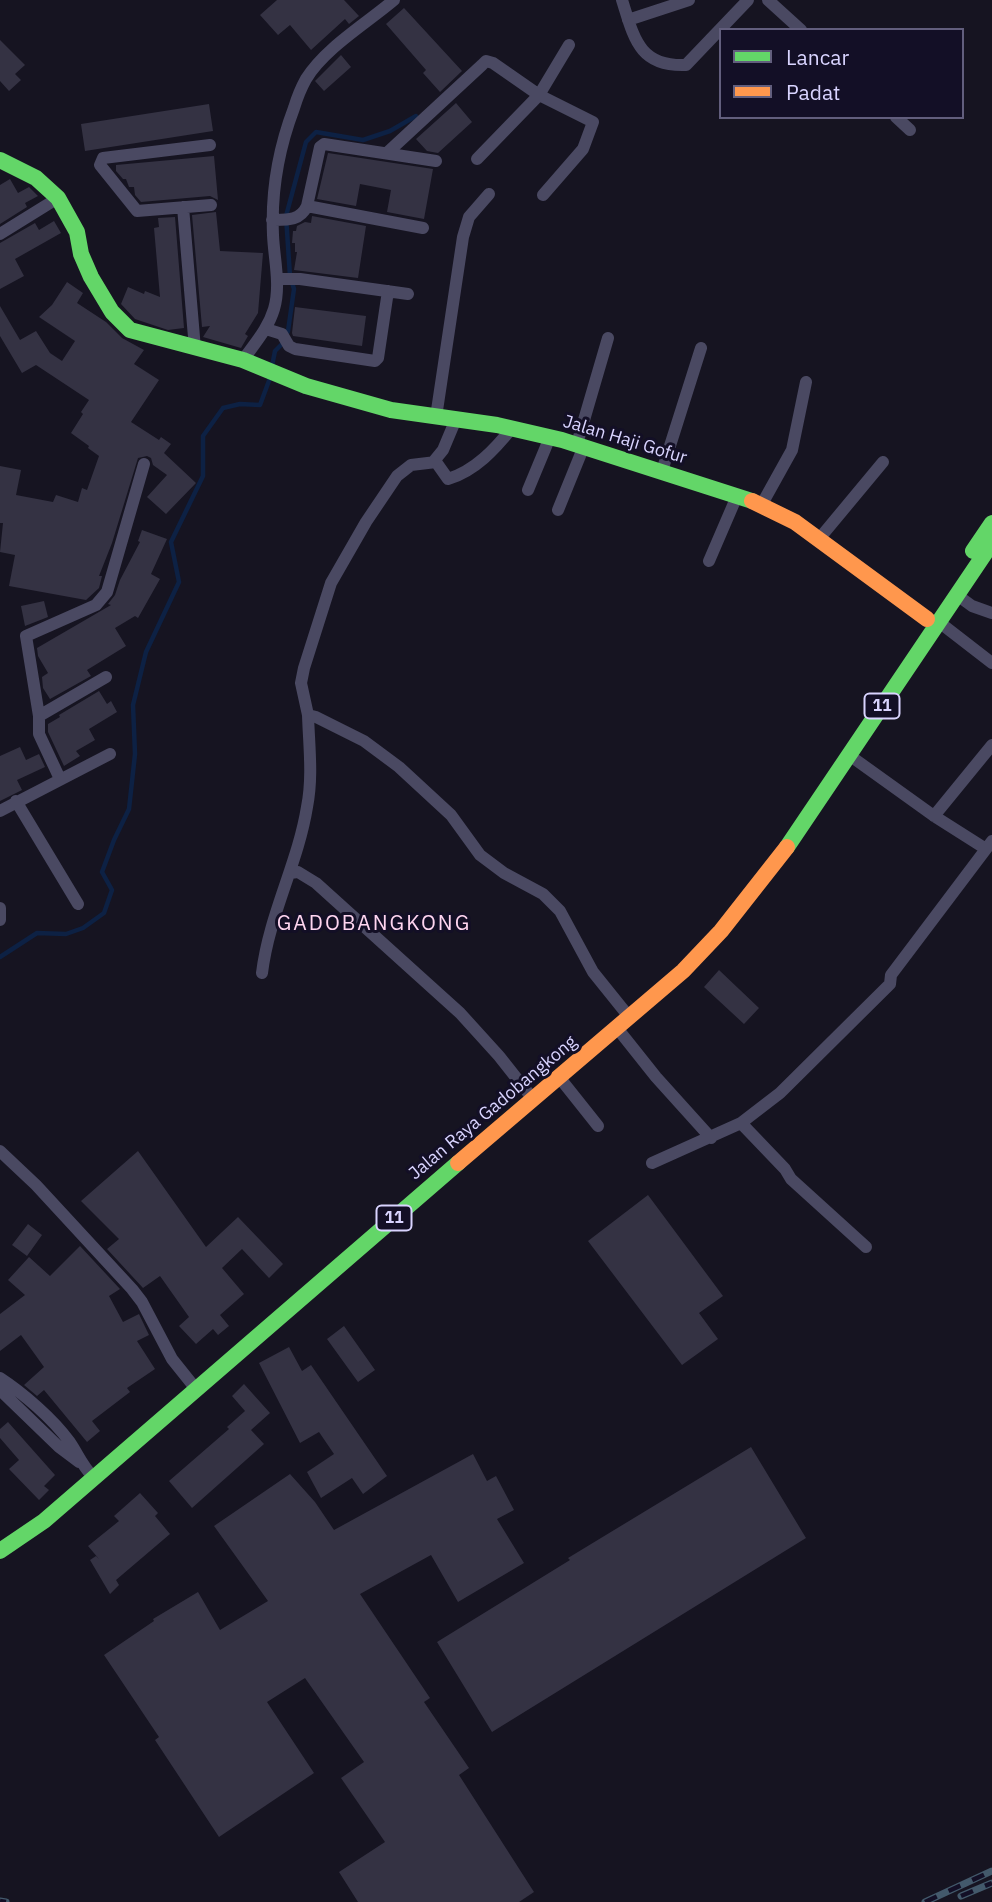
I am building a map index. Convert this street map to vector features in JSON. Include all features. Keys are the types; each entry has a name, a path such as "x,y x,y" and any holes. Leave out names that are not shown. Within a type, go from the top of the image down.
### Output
{"main road":[{"path":"0,160 36,178 58,198 76,232 90,277 112,312 130,330 243,360"},
{"name":"Jalan Haji Gofur","path":"243,360 279,377 383,407 512,428 581,445 762,504 795,522 933,620"},
{"name":"Jalan Raya Gadobangkong","path":"0,1550 44,1521 675,979 716,938 768,866 786,849 849,755 992,523"},
{"name":"Jalan Raya Gadobangkong","path":"768,866 776,842 933,620 957,595 992,543"}],"street":[{"path":"243,360 266,329 285,279 275,169 281,145 306,79 327,54 394,0"},
{"path":"622,0 639,44 651,59 668,65 686,65 719,30"},
{"path":"628,20 689,0"},
{"path":"721,28 748,0"},
{"path":"768,0 799,28"},
{"path":"477,159 538,95 569,45"},
{"path":"388,152 486,61 493,63 538,95 593,122 583,149 542,195"},
{"path":"898,119 910,130"},
{"path":"281,220 303,215 320,147 324,144 436,161"},
{"path":"210,145 103,158 100,165 137,211 211,205"},
{"path":"436,417 463,237 469,218 489,194"},
{"path":"0,234 58,198"},
{"path":"307,206 423,228"},
{"path":"183,207 195,349"},
{"path":"285,279 408,293"},
{"path":"266,329 282,334 289,346 295,349 376,360 388,291"},
{"path":"558,510 581,445 608,338"},
{"path":"662,471 701,348"},
{"path":"762,504 792,450 806,382"},
{"path":"262,973 275,917 307,810 310,788 308,715 301,683 303,668 331,583 397,476 411,465 434,461 452,433 456,419"},
{"path":"434,461 449,479 491,453 512,428"},
{"path":"528,490 550,437"},
{"path":"819,539 883,462"},
{"path":"60,779 39,734 39,716 26,636 102,600 107,592 144,464"},
{"path":"709,561 737,496"},
{"path":"957,595 972,606 992,613"},
{"path":"933,620 992,663"},
{"path":"39,716 106,677"},
{"path":"308,715 364,741 399,767 451,815 481,855 505,873 543,894 560,911 656,1077 710,1138"},
{"path":"934,816 992,745"},
{"path":"0,811 110,754"},
{"path":"652,1163 741,1122 780,1093 890,984 891,975 989,845 934,816 849,755"},
{"path":"16,801 78,904"},
{"path":"290,873 298,872 316,883 460,1013 533,1099"},
{"path":"0,908 0,920"},
{"path":"559,1077 598,1126"},
{"path":"741,1122 791,1179 866,1247"},
{"path":"0,1151 36,1185 132,1289 142,1302 172,1359 196,1389"},
{"path":"0,1378 68,1439 80,1462 93,1477"},
{"path":"0,1390 59,1447 80,1462"}],"building":[{"path":"277,0 344,0 359,16 349,24 345,19 311,50 290,25 278,35 260,15"},
{"path":"404,8 462,71 440,92 423,73 426,70 386,24"},
{"path":"0,40 25,65 15,74 21,80 9,91 0,81"},
{"path":"341,55 351,67 324,91 315,81"},
{"path":"456,103 472,122 438,153 427,151 416,139"},
{"path":"209,104 213,131 85,151 81,124"},
{"path":"328,153 433,169 424,219 387,212 391,190 360,184 356,206 317,199"},
{"path":"214,156 218,200 210,196 141,202 135,195 134,187 129,187 126,179 116,171 116,165"},
{"path":"10,179 18,193 29,187 38,196 25,203 27,207 0,224 0,185"},
{"path":"216,212 220,251 263,253 258,313 245,334 248,336 241,348 203,337 210,326 202,327 192,215"},
{"path":"312,216 366,226 358,278 294,270 297,252 295,243 292,243 293,231 305,222 311,223"},
{"path":"175,217 184,328 168,330 135,319 121,304 128,287 160,297 154,228 159,227 158,218"},
{"path":"54,221 61,233 15,259 24,276 0,289 0,243 35,223 39,230"},
{"path":"67,282 83,293 77,303 106,322 122,338 144,350 134,364 159,380 131,422 159,440 161,437 171,444 164,453 196,483 166,514 147,497 167,475 153,465 151,458 138,458 99,576 102,576 99,588 86,600 9,586 15,555 0,552 3,523 0,523 0,466 21,470 16,495 53,502 56,495 78,502 82,488 87,490 99,456 71,433 89,400 36,365 22,373 0,336 0,306 20,340 36,331 50,353 62,361 75,341 39,317 52,305"},
{"path":"295,307 366,316 362,346 293,336"},
{"path":"142,530 167,539 151,574 160,579 138,618 135,616 115,628 126,646 87,670 91,676 50,699 43,688 42,677 48,673 38,656 37,648 111,605 108,604 140,542 138,541"},
{"path":"44,601 48,617 25,626 21,606"},
{"path":"99,691 107,704 111,701 117,712 89,729 95,740 76,751 80,756 64,766 48,732 48,724"},
{"path":"20,747 26,760 39,754 45,767 17,780 22,790 0,801 0,756"},
{"path":"719,970 759,1008 744,1024 704,987"},
{"path":"138,1151 206,1247 238,1217 283,1264 269,1278 242,1249 222,1268 244,1294 220,1315 229,1326 218,1335 213,1329 196,1344 179,1326 189,1317 160,1276 143,1288 107,1249 119,1239 81,1201"},
{"path":"648,1195 723,1296 699,1313 718,1339 682,1365 588,1241"},
{"path":"28,1224 42,1235 27,1256 12,1245"},
{"path":"80,1246 120,1289 109,1296 123,1322 139,1314 149,1335 137,1341 155,1369 127,1388 130,1392 92,1421 100,1431 87,1442 44,1390 37,1396 24,1385 44,1367 21,1335 0,1351 0,1314 25,1295 8,1280 29,1257 50,1276"},
{"path":"344,1326 375,1370 358,1382 327,1339"},
{"path":"289,1347 302,1371 311,1365 387,1476 363,1494 352,1478 321,1498 307,1472 334,1454 319,1432 300,1443 259,1363"},
{"path":"244,1384 270,1413 251,1430 264,1444 192,1508 169,1481 229,1429 227,1427 245,1411 232,1396"},
{"path":"8,1422 55,1475 44,1486 49,1490 39,1500 9,1469 19,1460 0,1438 0,1429"},
{"path":"751,1447 806,1538 492,1732 437,1642 570,1560 568,1558"},
{"path":"473,1454 487,1481 496,1476 514,1510 497,1519 524,1563 458,1602 431,1555 360,1594 430,1698 424,1702 469,1768 459,1775 534,1892 519,1902 358,1902 339,1872 385,1842 341,1778 364,1762 305,1678 267,1702 314,1773 219,1837 155,1740 159,1737 104,1655 154,1621 153,1619 198,1592 220,1630 268,1601 214,1526 290,1474 315,1502 334,1530"},
{"path":"140,1493 158,1513 155,1516 170,1534 116,1580 119,1585 110,1594 90,1560 96,1556 99,1559 88,1546 119,1521 114,1516"}],"waterway":[{"path":"272,366 275,351 288,331 294,289 290,276 286,216 306,142 316,132 363,140 390,131 416,116"},
{"path":"0,957 37,933 66,934 83,928 104,913 112,890 102,872 129,809 135,754 133,705 146,652 179,582 171,542 203,476 203,436 223,408 240,404 260,405 270,378"}],"railway":[{"path":"925,1902 992,1871"},
{"path":"961,1896 992,1883"},
{"path":"0,1901 6,1902"}],"traffic: fast":[{"path":"0,160 36,178 58,198 77,232 81,254 91,277 112,312 130,330 243,360 306,386 391,410 497,425 562,440 752,501"},
{"path":"973,551 992,523"},
{"path":"787,847 992,543"},
{"path":"0,1551 44,1521 458,1163"}],"traffic: slow":[{"path":"752,501 795,522 927,619"},
{"path":"458,1163 683,971 721,931 787,847"}],"district":[{"name":"GADOBANGKONG","path":"374,924"}]}
